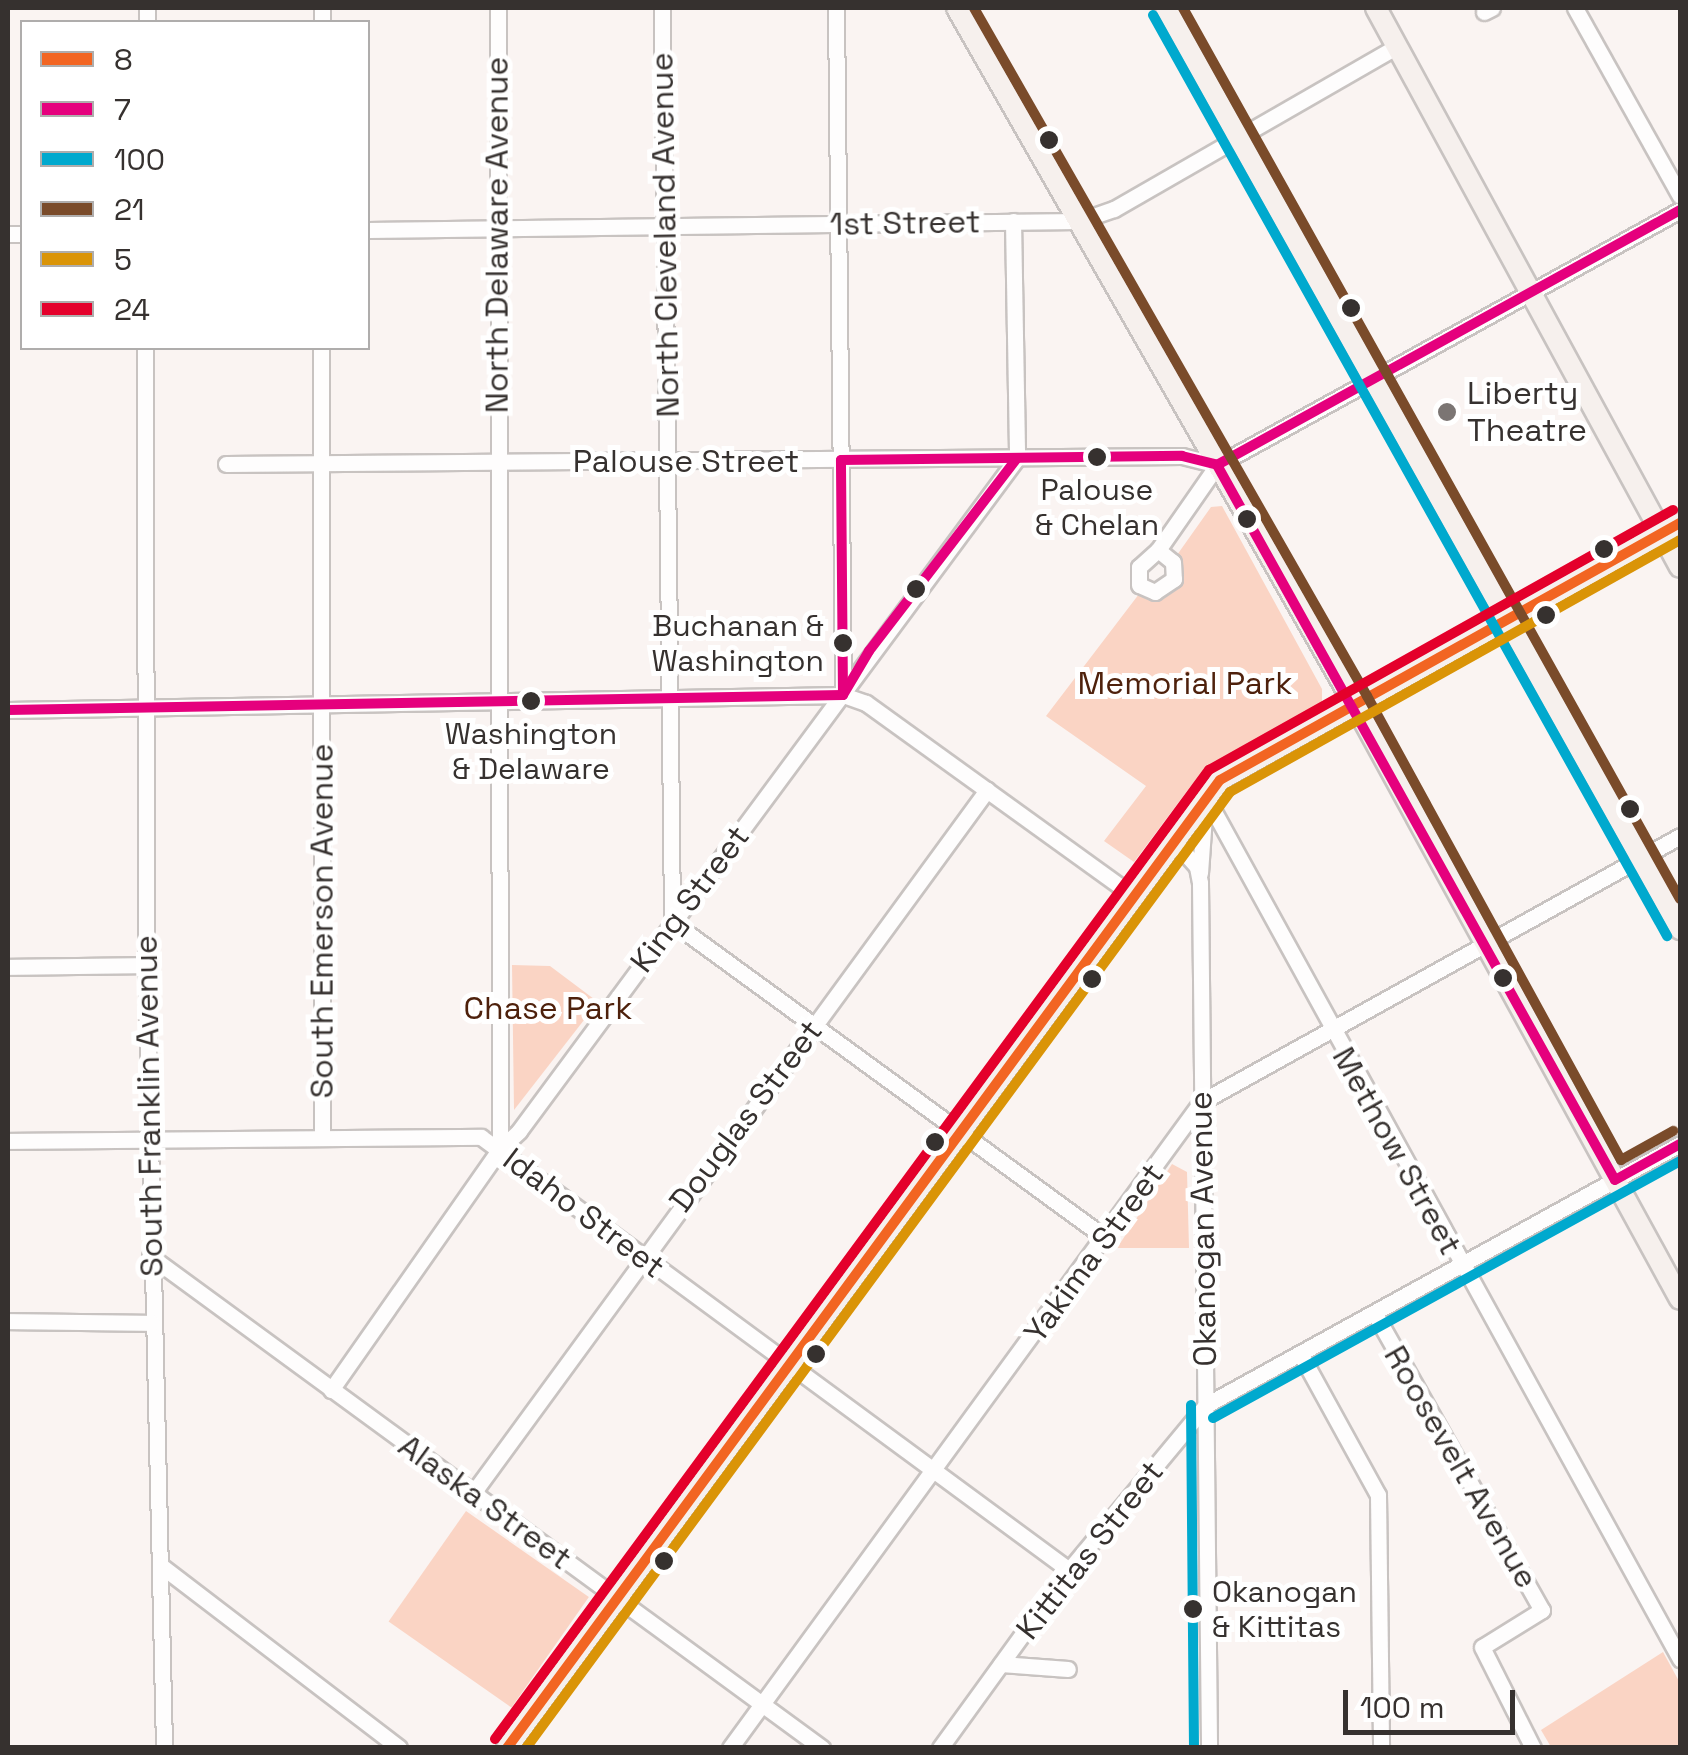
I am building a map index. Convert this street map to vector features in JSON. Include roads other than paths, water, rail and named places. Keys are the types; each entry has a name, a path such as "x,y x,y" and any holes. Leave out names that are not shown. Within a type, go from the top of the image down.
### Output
{"main road":[{"path":"957,8 1354,703 1680,1299"},
{"path":"1166,8 1680,929"},
{"path":"1376,8 1530,293 1671,528 1680,567"},
{"path":"508,1748 1206,797 1244,764 1671,528"}],"street":[{"name":"North Delaware Avenue","path":"498,8 500,1148"},
{"name":"North Cleveland Avenue","path":"662,8 672,922"},
{"path":"836,8 843,695"},
{"path":"1575,8 1680,196"},
{"name":"1st Street","path":"370,230 1080,221 1106,213 1398,46"},
{"path":"1158,550 1217,465 1680,210"},
{"path":"1013,221 1017,458"},
{"name":"South Franklin Avenue","path":"145,350 150,1256 168,1745"},
{"name":"South Emerson Avenue","path":"321,350 322,1137"},
{"name":"Palouse Street","path":"226,464 1182,456 1217,465"},
{"name":"King Street","path":"331,1390 500,1148 843,695 897,612 1017,458"},
{"path":"8,710 843,695 866,703 1132,895"},
{"name":"Douglas Street","path":"473,1493 641,1258 987,790"},
{"name":"Okanogan Avenue","path":"1206,797 1200,883 1209,1748"},
{"name":"Methow Street","path":"1206,797 1329,1028 1680,1660"},
{"name":"Yakima Street","path":"730,1748 1107,1239 1201,1102 1680,836"},
{"path":"1173,840 1197,867 1200,883"},
{"path":"672,922 960,1128 1107,1239"},
{"path":"8,966 146,965"},
{"name":"Idaho Street","path":"8,1141 481,1137 1069,1570"},
{"name":"Kittitas Street","path":"940,1748 1069,1570 1206,1405 1680,1144"},
{"name":"Alaska Street","path":"150,1256 822,1748"},
{"name":"Roosevelt Avenue","path":"1375,1314 1542,1610 1482,1647 1533,1748"},
{"path":"8,1322 152,1323"},
{"path":"1301,1355 1378,1496 1382,1748"},
{"path":"160,1564 399,1748"},
{"path":"1001,1664 1068,1670"}],"place":[{"name":"Liberty Theatre","path":"1447,412"},
{"name":"Palouse & Chelan","path":"1097,457"},
{"name":"Buchanan & Washington","path":"843,643"},
{"name":"Washington & Delaware","path":"531,701"},
{"name":"Okanogan & Kittitas","path":"1193,1609"}],"park label":[{"name":"Memorial Park","path":"1185,683"},
{"name":"Chase Park","path":"548,1008"}]}
